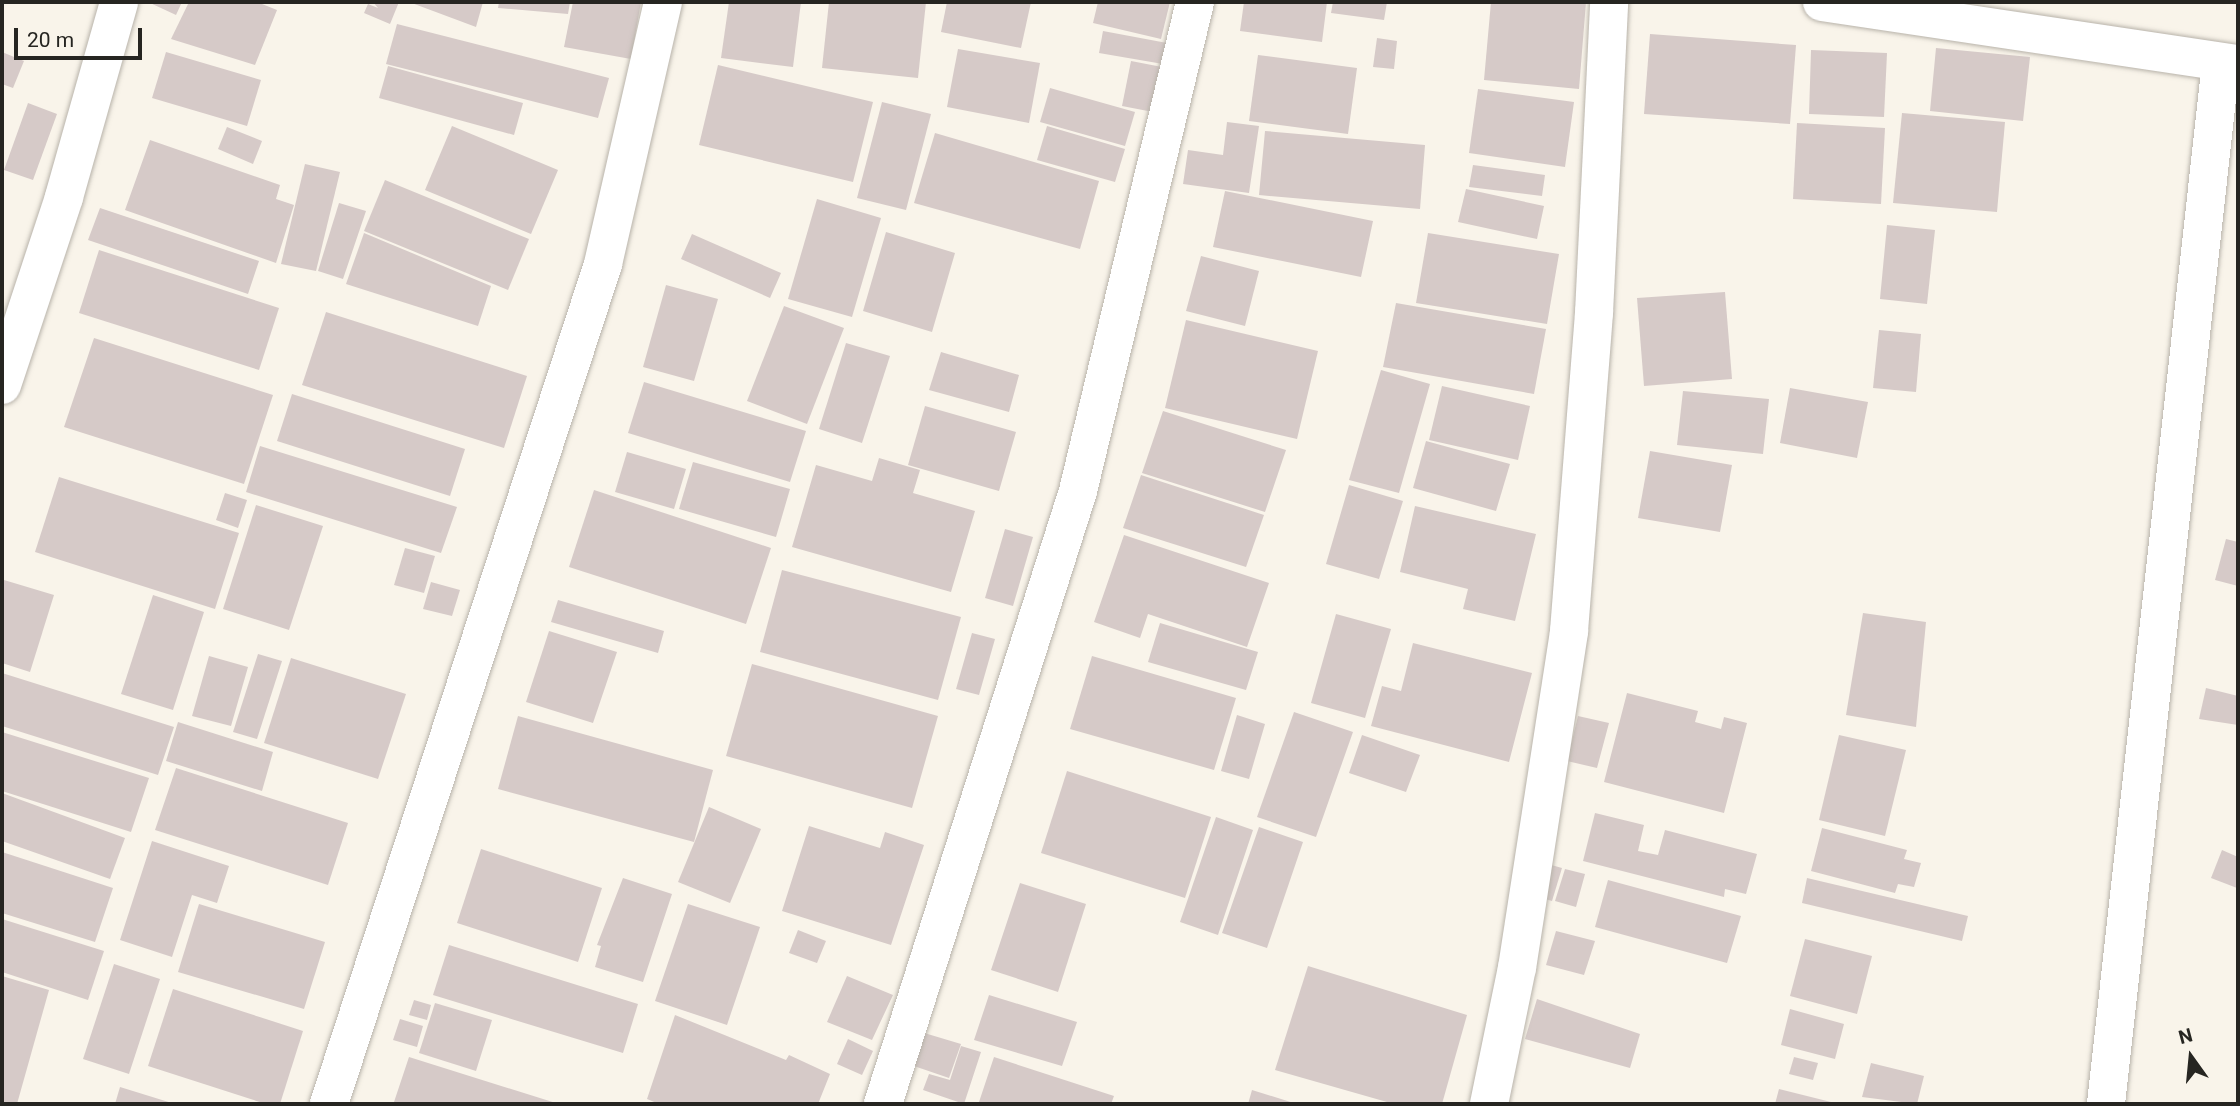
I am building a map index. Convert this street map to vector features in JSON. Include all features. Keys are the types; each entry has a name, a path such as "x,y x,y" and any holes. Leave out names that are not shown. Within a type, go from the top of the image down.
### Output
{"street":[{"path":"2,385 64,197 119,2"},
{"path":"329,1104 603,264 663,2"},
{"path":"883,1104 1078,491 1195,2"},
{"path":"1489,1104 1517,968 1569,631 1594,313 1609,2"},
{"path":"1822,2 2230,63 2106,1104"}],"building":[{"path":"148,2 182,2 176,15"},
{"path":"189,2 257,2 277,10 255,65 171,39"},
{"path":"373,2 399,2 390,24 364,13 368,4 378,8"},
{"path":"409,2 483,2 476,27"},
{"path":"499,2 570,2 568,14 498,8"},
{"path":"573,2 641,2 631,59 564,47"},
{"path":"729,2 801,2 793,67 721,58"},
{"path":"829,2 926,2 918,78 822,68"},
{"path":"947,2 1031,2 1021,48 941,32"},
{"path":"1098,2 1170,2 1161,39 1093,23"},
{"path":"1244,2 1327,2 1322,42 1240,31"},
{"path":"1333,2 1387,2 1384,20 1331,13"},
{"path":"1491,2 1586,2 1579,89 1484,80"},
{"path":"397,24 609,78 598,118 386,64"},
{"path":"1103,31 1167,43 1163,64 1099,53"},
{"path":"1650,34 1796,45 1790,124 1644,114"},
{"path":"1377,38 1397,41 1394,69 1373,67"},
{"path":"1936,48 2030,57 2023,121 1930,111"},
{"path":"958,49 1040,63 1029,123 947,107"},
{"path":"1811,50 1887,53 1884,117 1809,114"},
{"path":"2,52 24,61 13,88 2,84"},
{"path":"166,52 261,80 247,126 152,98"},
{"path":"1258,55 1357,68 1348,134 1249,121"},
{"path":"1131,61 1162,67 1153,112 1122,106"},
{"path":"718,65 873,102 853,182 699,145"},
{"path":"388,66 523,103 514,135 379,98"},
{"path":"1050,88 1135,112 1125,146 1040,122"},
{"path":"1478,89 1574,102 1565,167 1469,153"},
{"path":"882,102 931,114 906,210 857,198"},
{"path":"28,103 57,114 33,180 4,170"},
{"path":"1902,113 2005,122 1997,212 1893,203"},
{"path":"1227,122 1259,126 1249,193 1183,184 1188,150 1223,155"},
{"path":"1797,123 1885,128 1881,204 1793,199"},
{"path":"452,126 558,170 531,234 425,190"},
{"path":"1047,126 1125,149 1115,182 1037,160"},
{"path":"227,127 262,141 253,164 218,149"},
{"path":"1265,131 1425,145 1420,209 1259,195"},
{"path":"935,133 1099,181 1080,249 914,203"},
{"path":"150,140 280,185 276,199 294,205 276,263 125,210"},
{"path":"305,164 340,172 316,271 281,264"},
{"path":"1473,165 1545,175 1542,196 1469,187"},
{"path":"385,180 529,239 508,290 364,231"},
{"path":"1466,189 1544,206 1537,239 1458,222"},
{"path":"1225,191 1373,221 1361,277 1213,247"},
{"path":"817,199 881,218 852,317 788,299"},
{"path":"339,203 366,211 343,279 318,271"},
{"path":"100,208 259,261 248,294 88,240"},
{"path":"1887,225 1935,230 1927,304 1880,299"},
{"path":"886,232 955,253 932,332 863,311"},
{"path":"364,233 491,286 478,326 346,284"},
{"path":"1428,233 1559,254 1547,324 1416,303"},
{"path":"692,234 781,273 770,298 681,259"},
{"path":"99,250 279,308 259,370 79,313"},
{"path":"1201,256 1259,271 1245,326 1186,311"},
{"path":"666,285 718,299 694,381 643,367"},
{"path":"1725,292 1732,379 1644,386 1637,298"},
{"path":"1396,303 1546,329 1534,394 1383,367"},
{"path":"784,306 844,328 807,424 747,401"},
{"path":"326,312 527,376 504,448 302,385"},
{"path":"1186,320 1318,351 1297,439 1165,408"},
{"path":"1879,330 1921,334 1916,392 1873,388"},
{"path":"94,338 273,395 244,484 64,427"},
{"path":"846,343 890,356 862,443 819,429"},
{"path":"941,352 1019,375 1009,412 929,390"},
{"path":"1381,370 1430,384 1399,493 1349,480"},
{"path":"644,382 806,431 790,482 628,433"},
{"path":"1442,386 1530,406 1518,460 1429,440"},
{"path":"1790,388 1868,402 1857,458 1780,443"},
{"path":"1683,391 1769,399 1763,454 1677,445"},
{"path":"292,394 465,449 450,496 277,441"},
{"path":"925,406 1016,432 999,491 908,465"},
{"path":"1163,411 1286,450 1265,512 1142,473"},
{"path":"1426,441 1510,464 1496,511 1413,488"},
{"path":"260,446 457,507 441,553 246,492"},
{"path":"1650,451 1732,465 1720,532 1638,518"},
{"path":"627,452 686,469 674,509 615,492"},
{"path":"879,458 920,470 913,493 975,511 951,592 792,547 816,465 872,481"},
{"path":"693,462 790,489 776,537 679,509"},
{"path":"1141,475 1264,515 1246,567 1123,528"},
{"path":"59,477 239,533 215,609 35,552"},
{"path":"1349,485 1403,501 1379,579 1326,564"},
{"path":"594,490 771,548 746,624 569,567"},
{"path":"225,493 247,500 238,528 216,520"},
{"path":"256,505 323,526 289,630 223,609"},
{"path":"1415,506 1536,534 1515,621 1463,609 1468,589 1400,572"},
{"path":"1005,529 1033,537 1013,606 985,598"},
{"path":"1124,535 1269,583 1247,647 1148,614 1140,638 1094,622"},
{"path":"2226,539 2238,542 2238,586 2215,580"},
{"path":"405,548 435,556 424,593 394,585"},
{"path":"782,570 961,617 938,700 760,652"},
{"path":"4,580 54,595 30,672 2,663"},
{"path":"431,582 460,590 452,616 423,609"},
{"path":"153,595 204,612 173,710 121,694"},
{"path":"558,600 664,631 658,653 551,622"},
{"path":"1863,613 1926,622 1916,727 1846,715"},
{"path":"1336,614 1391,629 1365,718 1311,703"},
{"path":"1160,623 1258,652 1246,690 1148,662"},
{"path":"549,631 617,652 593,723 526,702"},
{"path":"972,633 995,639 979,695 956,689"},
{"path":"1413,643 1532,673 1509,762 1371,726 1382,686 1401,691"},
{"path":"258,654 282,661 257,739 233,732"},
{"path":"209,656 248,667 231,726 192,716"},
{"path":"1092,656 1236,698 1214,770 1070,729"},
{"path":"291,658 406,694 378,779 264,743"},
{"path":"752,664 938,716 912,808 726,756"},
{"path":"2,673 174,727 158,775 2,726"},
{"path":"2206,688 2238,696 2238,725 2199,719"},
{"path":"1627,693 1698,711 1695,722 1721,729 1724,717 1747,723 1724,813 1604,782"},
{"path":"1294,712 1353,732 1316,837 1257,817"},
{"path":"1237,715 1265,724 1249,779 1221,771"},
{"path":"518,716 713,770 694,842 498,789"},
{"path":"1578,716 1609,723 1597,768 1567,761"},
{"path":"178,722 273,752 262,791 166,761"},
{"path":"2,732 149,778 131,832 2,791"},
{"path":"1362,735 1420,755 1406,792 1349,773"},
{"path":"1839,735 1906,750 1885,836 1819,820"},
{"path":"176,768 348,823 328,885 155,830"},
{"path":"1067,771 1211,817 1185,898 1041,853"},
{"path":"2,793 125,838 110,879 2,841"},
{"path":"709,807 761,829 730,903 678,882"},
{"path":"1595,813 1644,825 1638,851 1658,855 1665,830 1757,854 1746,894 1725,889 1724,897 1583,861"},
{"path":"1216,817 1253,830 1218,935 1180,922"},
{"path":"809,826 880,848 885,832 924,845 891,945 782,911"},
{"path":"1259,827 1303,842 1267,948 1222,933"},
{"path":"1822,828 1907,850 1904,859 1921,863 1914,887 1898,884 1895,893 1811,871"},
{"path":"152,841 229,866 217,903 192,895 172,957 120,940"},
{"path":"481,849 602,888 578,962 457,923"},
{"path":"2222,850 2238,857 2237,888 2211,878"},
{"path":"2,852 113,888 95,942 2,913"},
{"path":"1544,863 1562,868 1552,901 1535,896"},
{"path":"1565,869 1585,874 1576,907 1555,901"},
{"path":"623,878 672,894 643,982 595,967 601,946 597,945"},
{"path":"1807,878 1968,916 1962,941 1802,903"},
{"path":"1608,880 1741,916 1727,963 1595,927"},
{"path":"1020,883 1086,904 1058,992 991,970"},
{"path":"199,904 325,942 304,1009 178,972"},
{"path":"688,904 760,927 727,1025 655,1001"},
{"path":"2,919 104,951 88,1000 2,972"},
{"path":"798,930 826,941 817,963 789,953"},
{"path":"1556,931 1595,941 1584,975 1546,965"},
{"path":"1805,939 1872,956 1857,1014 1790,996"},
{"path":"449,945 638,1004 623,1053 433,995"},
{"path":"114,964 160,979 129,1074 83,1059"},
{"path":"1308,966 1467,1015 1442,1104 1394,1104 1275,1070"},
{"path":"2,976 49,990 17,1104 2,1104"},
{"path":"847,976 893,995 872,1040 827,1022"},
{"path":"173,989 303,1031 280,1104 266,1104 148,1066"},
{"path":"989,995 1077,1022 1062,1066 974,1040"},
{"path":"1537,999 1640,1034 1630,1068 1525,1039"},
{"path":"414,1000 431,1005 427,1020 409,1015"},
{"path":"435,1003 492,1020 476,1071 419,1053"},
{"path":"1790,1009 1844,1024 1835,1059 1781,1045"},
{"path":"675,1015 786,1060 789,1055 830,1074 818,1104 659,1104 647,1099"},
{"path":"400,1019 423,1026 417,1047 393,1040"},
{"path":"921,1032 961,1044 949,1078 911,1065"},
{"path":"848,1039 873,1051 862,1075 837,1064"},
{"path":"961,1046 981,1052 964,1104 923,1090 929,1074 950,1080"},
{"path":"409,1057 559,1104 394,1102"},
{"path":"994,1057 1114,1096 1111,1104 979,1102"},
{"path":"1794,1057 1818,1063 1813,1080 1789,1074"},
{"path":"1871,1063 1924,1076 1917,1104 1862,1097"},
{"path":"120,1087 175,1104 115,1104"},
{"path":"1779,1089 1835,1103 1775,1104"},
{"path":"1252,1090 1297,1104 1248,1104"}]}
